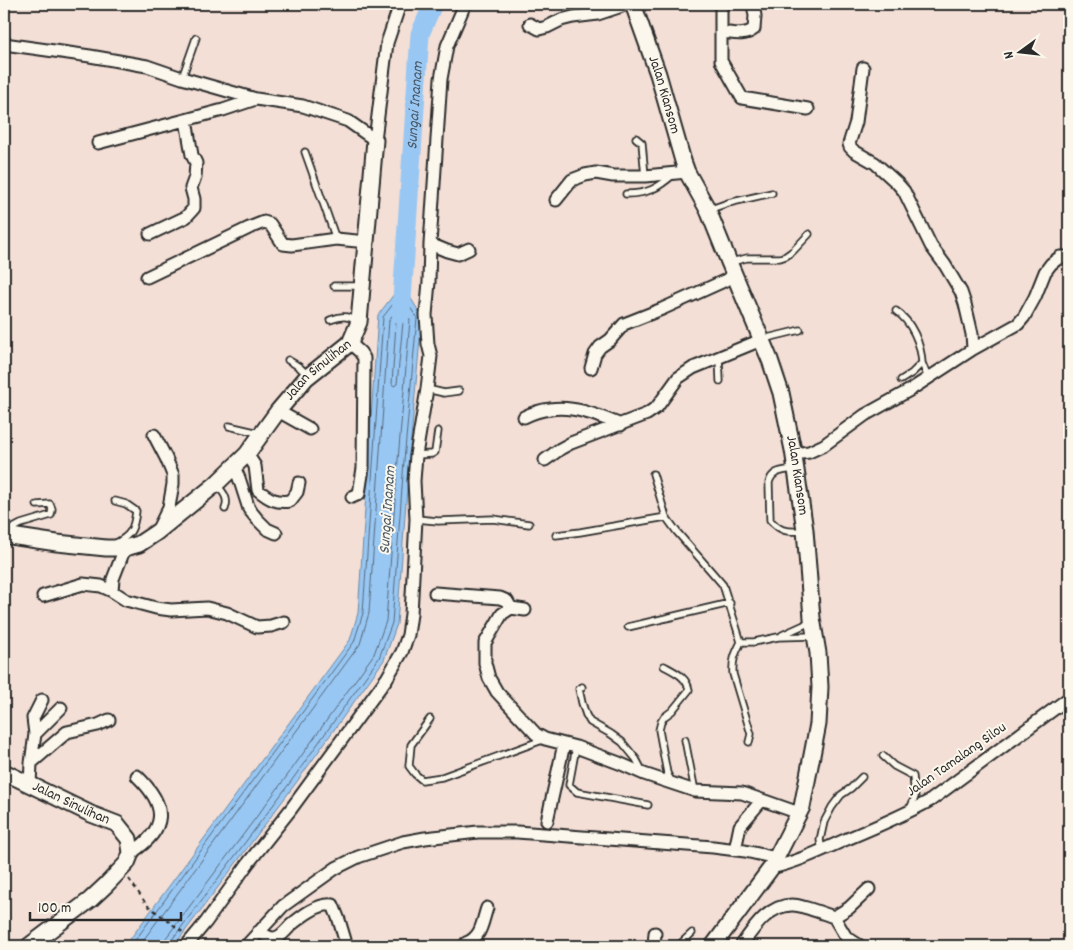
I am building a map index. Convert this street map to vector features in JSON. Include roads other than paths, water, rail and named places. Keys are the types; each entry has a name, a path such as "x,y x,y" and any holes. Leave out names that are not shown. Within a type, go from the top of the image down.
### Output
{"street":[{"name":"Jalan Sinulihan","path":"4,534 106,548 125,548 140,544 216,484 234,467 247,454 278,411 306,378 350,343 359,322 375,140 387,43 400,4"},
{"path":"189,942 206,922 388,678 402,652 408,635 411,614 416,519 414,481 416,454 428,389 430,356 426,315 441,79 447,46 465,4"},
{"path":"530,24 539,29 561,20 598,14 628,4"},
{"name":"Jalan Kiansom","path":"633,4 658,74 683,161 682,173 708,210 770,360 781,393 795,461 805,530 820,687 818,724 802,808 773,863 713,946"},
{"path":"721,4 721,62 742,98 808,109"},
{"path":"721,32 749,33 754,28 754,4"},
{"path":"4,44 147,66 256,99 303,106 348,121 375,140"},
{"path":"863,68 856,122 849,144 850,147 875,163 904,191 931,246 961,292 974,349"},
{"path":"98,143 223,110 256,99"},
{"path":"150,234 186,217 194,208 191,188 195,177 196,163 192,155 186,120"},
{"path":"556,200 572,180 585,175 596,173 613,176 645,176 682,173"},
{"path":"147,277 264,222 270,224 283,244 336,239 367,242"},
{"path":"430,244 458,254 469,250"},
{"path":"795,461 824,445 865,415 910,390 974,349 1018,324 1036,297 1051,264 1060,257 1069,257"},
{"path":"591,368 595,354 600,347 610,340 624,324 662,309 732,269"},
{"path":"546,460 560,448 647,414 657,407 678,378 694,368 761,340"},
{"path":"350,343 364,358 363,468 359,494 352,497"},
{"path":"524,417 552,408 568,408 591,413 621,425"},
{"path":"278,411 310,429"},
{"path":"154,435 173,475 169,507 156,532"},
{"path":"247,454 255,466 258,490 279,503 290,501 297,492 299,483"},
{"path":"234,467 249,509 267,529 276,533"},
{"path":"112,591 113,579 125,548"},
{"path":"44,596 83,584 101,586 126,600 156,608 171,610 207,608 227,613 257,627 272,626 284,622"},
{"path":"435,593 500,598 506,601 511,608"},
{"path":"525,610 511,608 502,614 485,643 485,663 487,672 497,692 536,734 545,739 570,746 695,791 742,793 799,813"},
{"name":"Jalan Tamalang Silou","path":"773,863 788,864 910,812 931,800 1069,698"},
{"path":"30,785 35,734 33,718 42,700"},
{"path":"35,734 61,708"},
{"path":"31,763 67,732 98,725 109,720"},
{"path":"547,821 570,746"},
{"name":"Jalan Sinulihan","path":"4,772 91,814 117,824 129,838 131,853"},
{"path":"29,946 106,886 122,870 131,853 151,838 158,825 160,810 156,800 137,776"},
{"path":"735,850 740,826 762,800"},
{"path":"246,946 283,906 336,868 358,857 384,848 425,838 478,832 517,832 609,838 735,850 773,863"},
{"path":"834,917 849,908 869,889"},
{"path":"258,932 272,938 278,937 292,924 317,907 327,904 332,905 345,940"},
{"path":"741,946 757,924 773,910 795,904 834,917 846,937 860,946"},
{"path":"465,946 466,943 473,940 479,934 487,908"},
{"path":"654,946 655,933"}],"lane":[{"path":"182,78 196,38"},
{"path":"636,138 642,143 645,176"},
{"path":"305,152 336,239"},
{"path":"626,194 637,194 660,187 682,173"},
{"path":"708,210 728,203 772,193"},
{"path":"732,269 747,258 780,258 786,256 793,252 809,234"},
{"path":"334,286 363,286"},
{"path":"896,311 901,314 917,338 922,354 922,363 928,378"},
{"path":"330,320 349,316 359,322"},
{"path":"761,340 800,330"},
{"path":"719,357 720,381"},
{"path":"288,360 306,373 306,378"},
{"path":"901,380 922,363"},
{"path":"428,389 444,392 458,391"},
{"path":"230,426 262,434"},
{"path":"416,454 432,454 435,452 438,431"},
{"path":"795,461 770,477 770,520 784,531 805,530"},
{"path":"654,474 666,517 723,585 730,604 741,642 733,659 733,674 751,734 749,742"},
{"path":"216,484 225,494 227,503 224,510"},
{"path":"106,548 125,539 134,525 136,511 126,504 115,501"},
{"path":"4,534 21,524 50,515 52,509 50,504 37,505"},
{"path":"556,535 666,517"},
{"path":"416,519 438,521 493,519 529,524"},
{"path":"628,627 730,604"},
{"path":"778,637 804,625 812,618"},
{"path":"741,642 754,642 778,637 815,636"},
{"path":"664,666 681,676 688,685 689,690 672,711 664,717 658,730 667,773 672,783"},
{"path":"582,687 579,694 586,716 590,722 622,742 636,758 644,774"},
{"path":"430,719 411,745 409,766 422,780 442,776 545,739"},
{"path":"685,740 695,791"},
{"path":"570,746 569,785 577,792 648,805"},
{"path":"883,756 894,766 913,776 915,797 910,812"},
{"path":"822,850 820,840 824,822 832,807 841,795 862,778"},
{"path":"678,946 692,933"}],"water":[{"path":"398,289 406,290 422,317 397,624 384,660 296,783 174,946 125,946 350,640 358,613 378,315"}],"waterway":[{"name":"Sungai Inanam","path":"401,314 420,34 433,4"}]}
